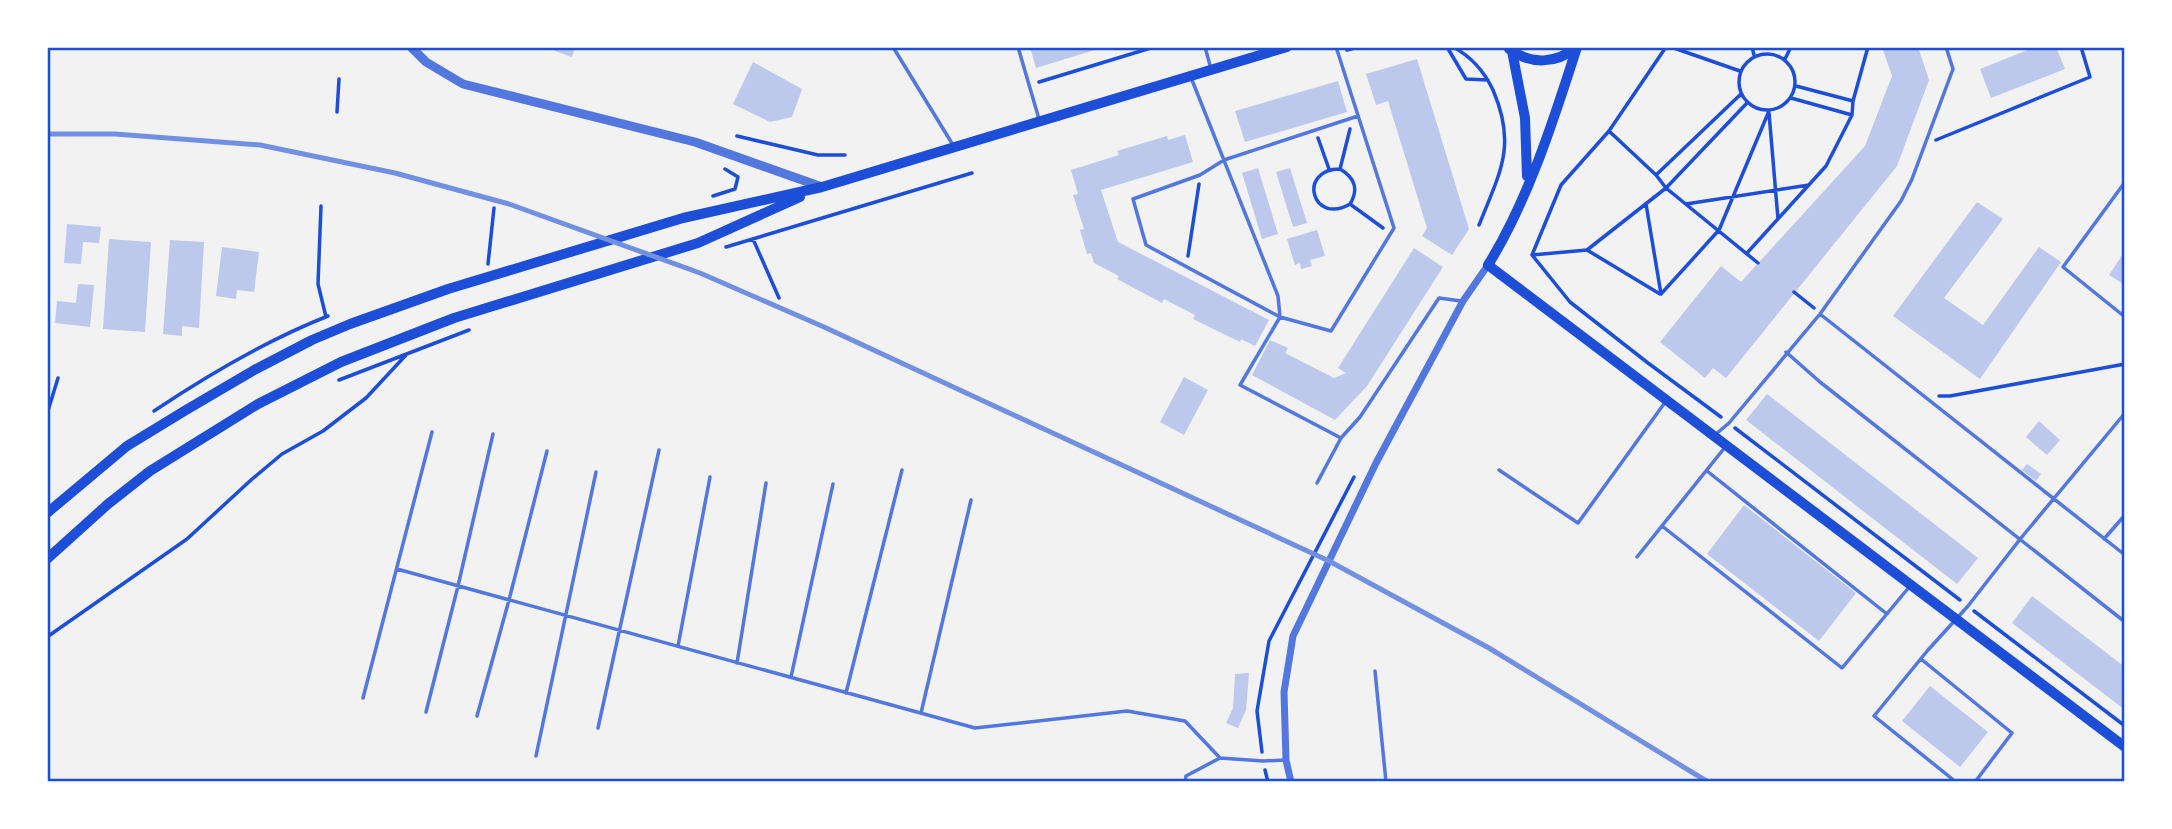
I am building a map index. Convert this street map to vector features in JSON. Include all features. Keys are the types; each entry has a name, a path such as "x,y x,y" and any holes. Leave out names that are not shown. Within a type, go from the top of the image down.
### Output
{"main road":[{"path":"47,513 127,446 256,369 350,324 448,289 670,222 822,187 1287,47"},
{"path":"1509,49 1527,59 1545,61 1563,57 1577,47"},
{"path":"1577,47 1527,186 1505,239 1488,265 2125,747"},
{"path":"1509,49 1525,118 1527,186"},
{"path":"47,559 108,504 150,471 258,404 341,362 454,318 698,243 822,187"}],"street":[{"path":"411,47 426,62 463,84 695,142 822,187"},
{"path":"1291,782 1286,760 1284,692 1293,636 1376,463 1463,301 1488,265"}],"lane":[{"path":"892,47 954,147"},
{"path":"1018,47 1040,121"},
{"path":"1205,47 1211,70"},
{"path":"1336,47 1394,228 1331,331 1280,317 1146,245 1133,199 1200,175 1224,160 1358,116"},
{"path":"1715,436 1729,423 1820,314 1901,201 1954,69 1945,47"},
{"path":"1190,76 1278,296 1280,317 1240,385 1341,438"},
{"path":"2125,182 2063,267 2125,317"},
{"path":"1317,483 1341,438 1360,417 1439,298 1463,301"},
{"path":"1820,314 2125,555"},
{"path":"1786,352 1820,382 2125,622"},
{"path":"1499,470 1578,523 1667,400"},
{"path":"1956,782 1874,716 1968,606 2125,413"},
{"path":"363,698 432,432"},
{"path":"426,712 493,433"},
{"path":"1637,557 1727,445"},
{"path":"598,728 659,450"},
{"path":"477,716 547,451"},
{"path":"846,693 902,470"},
{"path":"1707,471 1887,614"},
{"path":"536,756 596,472"},
{"path":"678,646 710,477"},
{"path":"737,663 766,483"},
{"path":"791,677 834,484"},
{"path":"921,713 971,500"},
{"path":"2104,539 2125,515"},
{"path":"1662,526 1842,668 1911,584"},
{"path":"397,569 975,728 1127,711 1185,721 1220,758"},
{"path":"1920,659 2012,733 1975,782"},
{"path":"1375,671 1386,782"},
{"path":"1185,782 1186,776 1220,758 1286,760"}],"path":[{"path":"1030,85 1154,47"},
{"path":"1447,47 1466,79 1489,80"},
{"path":"1453,47 1465,53 1489,80 1500,106 1505,132 1504,155 1479,225"},
{"path":"1532,255 1561,185 1609,131 1669,47 1740,71"},
{"path":"1752,47 1754,55"},
{"path":"1785,59 1791,47"},
{"path":"1747,253 1826,166 1852,115 1853,101 1868,47"},
{"path":"1925,144 2090,77 2081,47"},
{"path":"1661,294 1719,230 1769,111 1791,98 1796,86 1794,71 1785,59 1766,50 1754,55 1740,71 1738,83 1747,103 1757,109 1769,111"},
{"path":"337,112 339,79"},
{"path":"1796,86 1853,101"},
{"path":"1656,175 1741,94"},
{"path":"1791,98 1852,115"},
{"path":"1532,255 1587,250 1666,188 1747,103"},
{"path":"1769,111 1778,219"},
{"path":"1340,169 1350,128 1358,116"},
{"path":"1316,130 1329,169"},
{"path":"1609,131 1656,175 1666,188 1758,263"},
{"path":"737,136 818,155 845,155"},
{"path":"1329,169 1340,169 1350,174 1355,184 1355,195 1350,204 1340,210 1329,210 1319,204 1314,195 1314,184 1319,174 1329,169"},
{"path":"715,251 972,173"},
{"path":"1186,267 1200,175"},
{"path":"1686,204 1809,185"},
{"path":"1350,204 1391,233"},
{"path":"1646,204 1661,294"},
{"path":"321,206 318,284 326,317"},
{"path":"488,264 494,208"},
{"path":"753,239 779,298"},
{"path":"1587,250 1661,294"},
{"path":"1532,255 1570,302 2125,726"},
{"path":"1794,292 1820,314"},
{"path":"336,382 470,329"},
{"path":"47,636 187,539 282,454 323,431 366,398 408,353"},
{"path":"1926,396 1950,396 2125,364"},
{"path":"47,414 58,378"}],"building":[{"path":"555,47 575,47 572,57 555,51"},
{"path":"1030,47 1101,47 1101,48 1036,68"},
{"path":"1882,47 1918,47 1929,80 1897,166 1726,378 1713,368 1705,378 1660,342 1721,266 1741,282 1865,146 1892,76"},
{"path":"2035,47 2056,47 2065,69 1991,98 1980,69"},
{"path":"1417,59 1469,229 1452,255 1422,236 1427,228 1388,101 1376,105 1366,74"},
{"path":"753,62 802,89 792,117 770,122 733,104"},
{"path":"1338,81 1347,112 1245,142 1235,111"},
{"path":"1185,135 1193,162 1101,190 1118,242 1269,320 1255,346 1241,339 1240,342 1193,319 1195,315 1164,299 1162,303 1117,279 1119,276 1094,263 1091,253 1087,254 1080,230 1084,229 1073,195 1078,194 1071,170 1119,155 1117,151 1167,136 1168,140"},
{"path":"1258,168 1278,234 1262,239 1242,173"},
{"path":"1290,168 1307,223 1293,227 1276,172"},
{"path":"1977,202 2003,219 1944,298 1983,325 2039,247 2061,262 1980,379 1893,316"},
{"path":"67,224 101,227 99,243 83,242 81,264 64,263"},
{"path":"1317,230 1325,256 1310,260 1312,266 1301,269 1300,263 1295,265 1287,239"},
{"path":"109,239 151,242 145,332 103,329"},
{"path":"170,240 204,242 199,328 182,326 182,336 163,334"},
{"path":"222,247 259,252 254,292 237,290 236,299 216,296"},
{"path":"1414,248 1443,267 1367,386 1335,420 1252,375 1270,340 1288,348 1285,353 1334,378 1346,373 1338,368"},
{"path":"2125,251 2125,285 2109,275"},
{"path":"78,284 94,285 90,327 55,323 57,301 76,303"},
{"path":"1184,377 1208,390 1184,435 1160,422"},
{"path":"1767,394 1978,558 1957,584 1746,420"},
{"path":"2039,421 2060,440 2047,455 2026,437"},
{"path":"2027,464 2041,474 2036,481 2022,470"},
{"path":"1744,505 1856,593 1819,641 1707,554"},
{"path":"2032,596 2125,667 2125,710 2012,623"},
{"path":"1249,673 1246,710 1238,728 1226,723 1233,708 1235,674"},
{"path":"1930,686 1988,732 1960,767 1902,721"}],"railway":[{"path":"47,134 115,134 260,145 395,173 509,204 700,273 824,327 1329,561 1489,648 1708,782"}]}
